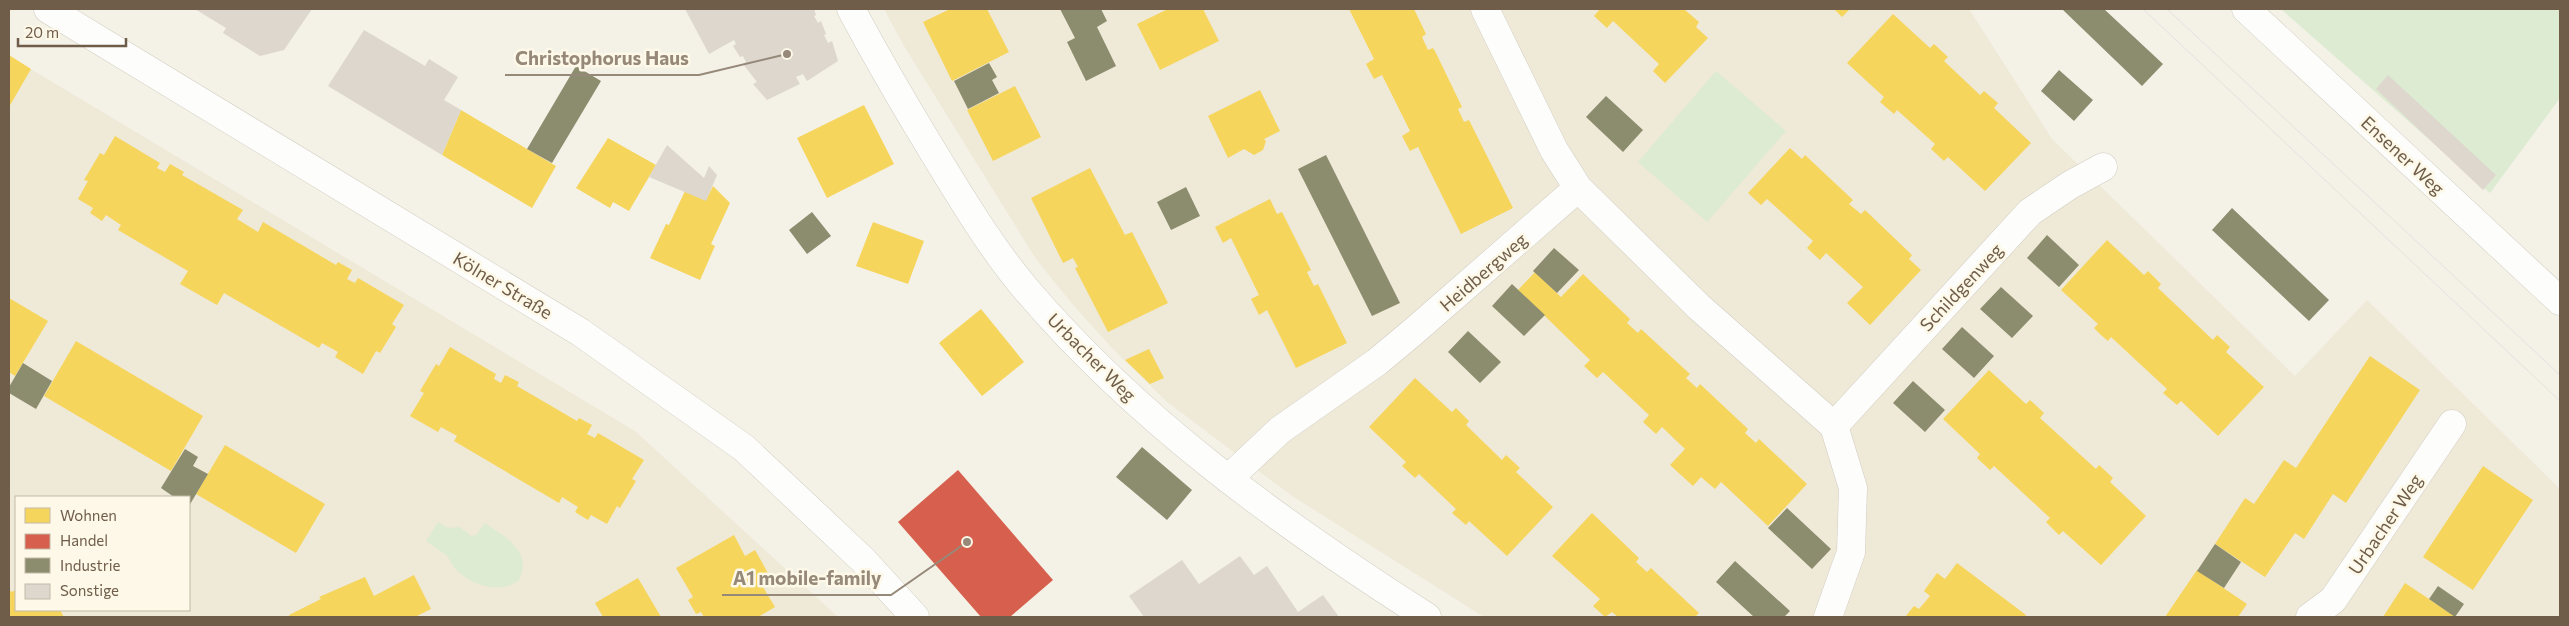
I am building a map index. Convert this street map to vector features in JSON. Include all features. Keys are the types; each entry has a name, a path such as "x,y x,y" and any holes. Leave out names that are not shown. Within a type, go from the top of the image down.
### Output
{"street":[{"name":"Kölner Straße","path":"48,9 580,332 744,448 863,560 915,617"},
{"name":"Urbacher Weg","path":"850,9 970,213 1024,287 1093,363 1182,443 1228,480 1308,539 1427,617"},
{"path":"1485,9 1554,150 1578,188 1699,308 1834,426 1853,488 1851,552 1828,617"},
{"name":"Ensener Weg","path":"2246,9 2560,301"},
{"name":"Schildgenweg","path":"1834,426 2030,212 2103,167"},
{"name":"Heidbergweg","path":"1228,480 1280,430 1377,362 1578,188"},
{"name":"Urbacher Weg","path":"2310,617 2334,600 2452,424"}],"shaded area":[{"path":"884,9 1969,9 2052,139 2295,376 2367,300 2560,489 2560,617 1484,617 1292,496 1166,401 1112,348 1073,305 1036,259 904,46"},
{"path":"9,56 635,431 838,617 9,617"}],"green space":[{"path":"2281,9 2560,9 2560,98 2490,193"},
{"path":"1716,71 1786,131 1707,222 1638,162"},
{"path":"438,522 448,528 460,527 471,536 476,535 485,523 501,534 520,553 522,570 519,580 504,587 496,587 479,584 464,576 455,569 446,555 426,541"}],"building: Wohnen":[{"path":"950,9 987,9 1009,52 952,81 923,22"},
{"path":"1168,9 1203,9 1219,41 1160,70 1137,24"},
{"path":"1349,9 1414,9 1426,34 1422,37 1428,50 1433,48 1436,53 1462,107 1458,109 1464,122 1469,120 1513,208 1461,234 1418,147 1410,151 1402,136 1410,131 1382,75 1374,79 1366,64 1374,59"},
{"path":"1600,9 1684,9 1699,22 1696,27 1708,38 1665,83 1653,71 1659,64 1613,21 1607,28 1594,16"},
{"path":"1834,9 1850,9 1842,17"},
{"path":"1893,14 1930,48 1934,44 1948,57 1944,61 1980,95 1984,91 1998,103 1994,108 2031,143 1985,191 1948,157 1944,161 1931,149 1935,144 1897,110 1894,114 1880,102 1884,97 1847,63"},
{"path":"9,55 31,69 9,107"},
{"path":"1015,86 1041,137 993,161 967,110"},
{"path":"1260,90 1280,131 1264,139 1266,141 1263,150 1254,155 1244,149 1228,158 1208,116"},
{"path":"864,105 894,164 827,198 797,138"},
{"path":"461,110 556,166 532,208 442,155"},
{"path":"115,136 160,163 157,168 165,172 170,164 184,172 182,175 243,210 237,219 258,232 263,222 336,265 338,262 352,270 347,279 355,283 358,278 404,305 392,324 396,327 380,353 376,351 363,374 335,357 338,352 322,343 319,348 224,293 217,305 180,284 188,271 118,230 121,225 106,215 102,221 90,213 93,208 78,199 88,181 84,180 100,153 104,155"},
{"path":"608,138 656,165 629,211 613,202 610,208 576,188"},
{"path":"1790,148 1802,159 1805,155 1853,200 1849,204 1861,214 1865,210 1912,255 1909,259 1921,270 1870,325 1847,303 1863,287 1826,253 1820,260 1807,248 1813,241 1767,199 1761,205 1748,193"},
{"path":"1090,168 1125,235 1132,232 1168,303 1108,332 1075,268 1078,267 1073,258 1063,263 1031,198"},
{"path":"713,186 730,203 711,244 715,246 700,280 650,258 666,224 669,225 685,191 706,200"},
{"path":"1270,199 1277,214 1282,212 1311,270 1307,272 1314,286 1318,284 1347,343 1296,368 1267,310 1259,315 1251,299 1259,295 1231,238 1223,243 1215,227"},
{"path":"873,222 924,241 908,284 856,266"},
{"path":"2107,240 2144,275 2148,271 2161,284 2158,288 2213,340 2217,335 2230,347 2226,352 2264,387 2218,436 2181,401 2177,405 2163,393 2167,389 2111,337 2108,341 2101,335 2094,328 2098,324 2061,290"},
{"path":"1535,272 1561,297 1583,274 1630,319 1627,323 1638,333 1641,329 1690,374 1686,378 1697,388 1700,384 1748,429 1745,433 1756,443 1759,439 1807,484 1768,526 1721,482 1715,489 1701,477 1693,486 1670,465 1685,449 1662,427 1656,434 1643,422 1649,415 1603,372 1597,378 1584,366 1590,360 1518,290"},
{"path":"9,298 48,321 15,376 9,372"},
{"path":"981,309 1024,362 982,396 939,343"},
{"path":"76,341 203,416 171,471 44,396"},
{"path":"450,347 496,374 494,379 501,383 505,375 519,382 517,386 577,421 579,418 592,425 587,434 595,438 598,433 644,460 632,479 636,481 620,508 617,506 607,524 591,515 588,520 575,512 578,507 562,497 559,503 454,441 457,436 441,427 438,432 410,416 424,393 420,391 436,364 439,366"},
{"path":"1149,349 1164,378 1150,384 1125,360"},
{"path":"2370,356 2420,390 2346,503 2333,494 2304,539 2295,533 2265,577 2215,544 2245,498 2254,504 2284,460 2296,468"},
{"path":"1989,370 2026,404 2030,400 2044,413 2040,418 2096,469 2099,465 2113,478 2110,482 2146,516 2101,565 2063,531 2059,535 2046,522 2050,518 1994,466 1990,470 1977,458 1980,454 1943,419"},
{"path":"1415,378 1452,412 1456,408 1469,421 1466,425 1502,460 1506,455 1520,468 1516,472 1553,507 1507,556 1469,521 1466,525 1452,513 1456,509 1419,474 1415,478 1402,466 1406,462 1369,427"},
{"path":"225,445 325,504 296,553 196,494"},
{"path":"2483,466 2533,500 2473,590 2423,557"},
{"path":"1592,513 1639,558 1636,562 1647,572 1651,568 1699,613 1695,617 1618,617 1612,612 1605,617 1593,606 1600,599 1552,556"},
{"path":"734,535 745,556 755,550 763,564 772,581 763,587 775,607 758,617 704,617 701,612 696,614 688,600 693,597 676,568"},
{"path":"1957,563 2026,615 2024,617 1905,617 1914,606 1919,609 1930,596 1924,591 1937,573 1945,579"},
{"path":"2197,570 2247,604 2238,617 2165,617"},
{"path":"414,575 431,609 415,617 290,617 289,615 321,599 319,597 365,577 374,596"},
{"path":"638,578 661,617 603,617 595,603"},
{"path":"2405,583 2456,617 2383,617"},
{"path":"9,587 11,592 15,590 15,611 61,611 64,617 9,617"}],"building: Handel":[{"path":"958,470 1053,580 1010,617 981,617 898,522"}],"building: Industrie":[{"path":"1060,9 1101,9 1107,21 1097,27 1116,66 1086,81 1067,42 1075,38"},
{"path":"2062,9 2104,9 2163,64 2142,86"},
{"path":"989,63 997,77 992,80 999,93 968,109 954,81"},
{"path":"576,66 601,81 552,163 527,149"},
{"path":"2059,70 2093,100 2074,121 2041,91"},
{"path":"1606,96 1643,130 1623,152 1586,117"},
{"path":"1326,155 1400,303 1372,316 1298,169"},
{"path":"1186,187 1200,216 1171,230 1157,202"},
{"path":"2232,208 2329,300 2309,321 2212,230"},
{"path":"812,212 831,236 807,254 789,230"},
{"path":"2047,235 2079,265 2059,287 2027,258"},
{"path":"1554,248 1579,270 1557,293 1533,271"},
{"path":"1512,284 1545,315 1524,336 1492,306"},
{"path":"2001,287 2033,316 2012,338 1980,309"},
{"path":"1962,327 1994,356 1974,378 1942,349"},
{"path":"1468,331 1501,362 1480,383 1448,352"},
{"path":"23,363 52,381 36,409 9,393 9,387"},
{"path":"1913,381 1945,410 1925,432 1893,403"},
{"path":"1142,447 1192,490 1167,520 1116,477"},
{"path":"185,449 198,457 193,466 208,474 190,504 190,496 173,496 161,488"},
{"path":"1787,508 1831,549 1812,569 1768,528"},
{"path":"2215,544 2241,562 2224,588 2197,571"},
{"path":"1735,561 1790,611 1784,617 1754,617 1716,582"},
{"path":"2438,586 2464,604 2455,617 2429,599"}],"building: Sonstige":[{"path":"195,9 312,9 284,50 260,56 223,33 226,28"},
{"path":"685,9 814,9 816,15 814,16 818,23 821,21 828,43 832,41 838,61 807,81 803,74 796,77 800,84 767,100 753,84 757,82 743,64 746,62 743,56 740,57 733,46 736,44 734,40 709,54"},
{"path":"364,30 425,66 429,59 458,77 444,100 461,110 442,155 328,86"},
{"path":"2388,75 2496,175 2483,190 2376,89"},
{"path":"667,145 704,178 709,166 717,175 706,201 649,177"},
{"path":"1240,556 1254,575 1267,566 1298,612 1323,595 1339,617 1144,617 1129,596 1182,560 1199,584"}],"tram line":[{"path":"2143,9 2560,401"},
{"path":"2167,9 2560,375"}],"place":[{"name":"Christophorus Haus","path":"787,54"},
{"name":"A1 mobile-family","path":"967,542"}]}
